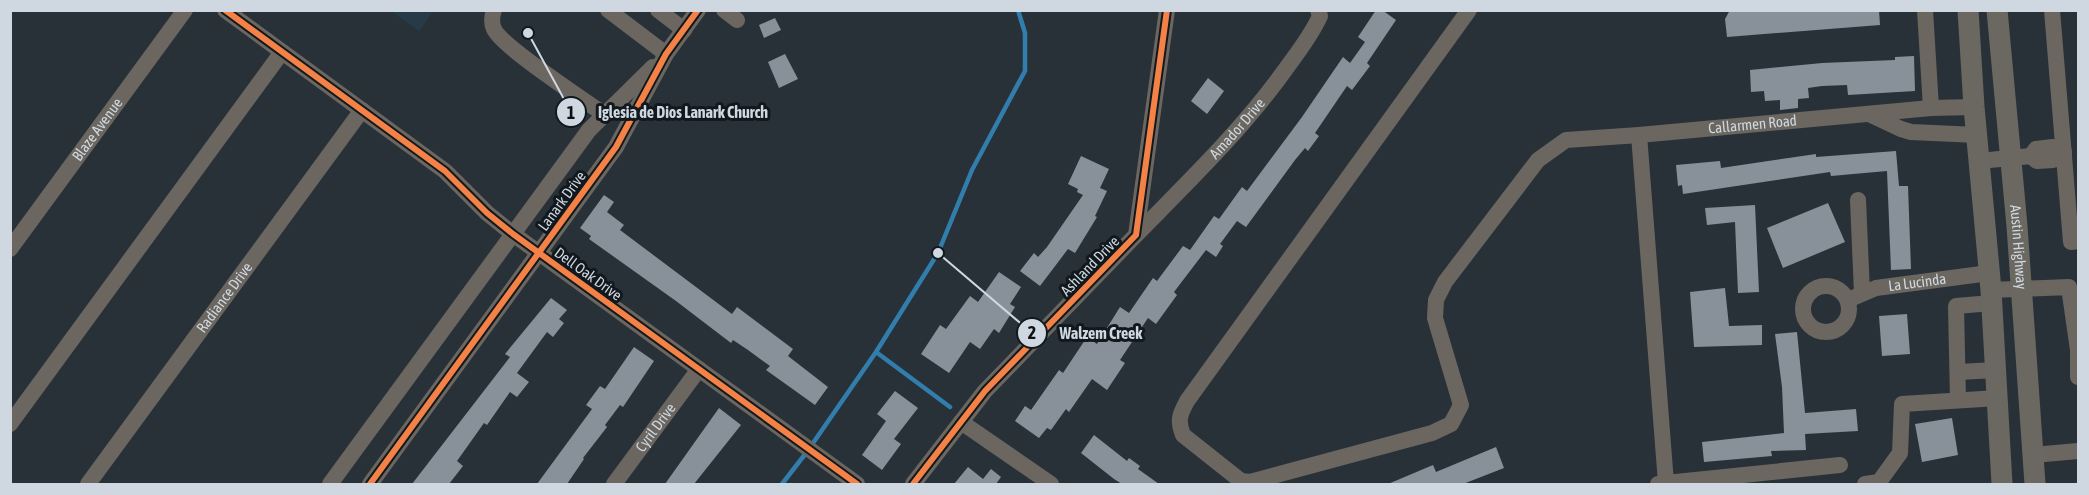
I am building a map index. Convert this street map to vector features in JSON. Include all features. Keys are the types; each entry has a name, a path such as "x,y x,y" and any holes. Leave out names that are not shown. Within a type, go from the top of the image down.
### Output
{"main road":[{"name":"Austin Highway","path":"1968,10 1974,107 1991,289 2002,484"},
{"name":"Austin Highway","path":"1997,10 2021,157 2022,288 2035,484"}],"street":[{"name":"Blaze Avenue","path":"10,249 185,10"},
{"name":"Dell Oak Drive","path":"225,10 446,171 487,213 513,234 856,484"},
{"path":"494,10 492,20 494,30 502,38 605,115"},
{"path":"608,10 666,54"},
{"path":"658,10 684,30"},
{"name":"Lanark Drive","path":"330,484 589,130 666,54 698,10"},
{"name":"Ashland Drive","path":"913,484 985,391 1136,235 1167,10"},
{"name":"Amador Drive","path":"1136,235 1225,144 1274,85 1313,32 1320,16 1318,10"},
{"path":"1251,483 1241,481 1183,435 1179,425 1179,415 1469,10"},
{"path":"1925,10 1931,108"},
{"path":"2052,10 2061,153 2071,242 2079,242"},
{"path":"10,424 282,52"},
{"name":"Lanark Drive","path":"369,484 616,147 666,54"},
{"name":"Callarmen Road","path":"1251,483 1432,433 1451,424 1461,405 1435,318 1436,300 1445,282 1538,160 1566,140 1931,108 1974,107"},
{"name":"Radiance Drive","path":"88,484 362,110"},
{"path":"1869,114 1911,132 1977,135"},
{"path":"1639,135 1662,484 1840,465"},
{"path":"1979,161 2021,157 2036,149 2053,147 2061,153"},
{"name":"La Lucinda","path":"1858,200 1855,297 1876,288 1991,289"},
{"path":"1958,400 1956,306 1991,289 2069,287 2078,350 2079,377"},
{"name":"Cyril Drive","path":"614,484 699,369"},
{"path":"1958,372 1996,370"},
{"path":"1865,484 1879,482 1900,453 1902,405 1998,398"},
{"path":"961,422 1051,484"},
{"path":"2033,455 2079,451"}],"shaded area":[{"path":"391,11 433,11 419,31"}],"building":[{"path":"1376,10 1382,10 1396,20 1367,63 1370,66 1352,90 1347,86 1315,133 1319,136 1308,151 1305,148 1295,160 1246,227 1237,221 1220,244 1223,246 1216,257 1206,250 1174,292 1177,295 1156,324 1148,318 1120,360 1125,363 1107,390 1092,379 1069,412 1066,409 1051,430 1047,428 1039,438 1015,421 1025,406 1031,410 1059,370 1063,373 1087,337 1097,344 1120,307 1129,313 1153,278 1157,281 1183,246 1190,250 1214,216 1219,219 1242,187 1247,191 1343,57 1350,63 1365,42 1358,37"},
{"path":"1730,10 1879,10 1880,25 1727,37 1725,19"},
{"path":"775,18 781,30 764,38 759,25"},
{"path":"785,54 798,79 779,88 768,62"},
{"path":"1914,56 1915,91 1848,95 1847,85 1822,86 1808,88 1809,98 1798,99 1798,108 1780,110 1780,100 1765,101 1764,91 1751,92 1750,70 1822,63 1895,60 1895,57"},
{"path":"1208,78 1224,91 1207,114 1191,101"},
{"path":"1896,151 1899,186 1908,186 1911,269 1891,270 1887,171 1831,176 1830,172 1683,194 1682,185 1678,186 1676,165 1720,161 1721,168 1816,154 1816,157"},
{"path":"1081,156 1109,169 1100,188 1107,191 1095,216 1097,217 1075,253 1068,249 1040,286 1020,271 1034,253 1038,257 1047,247 1083,195 1077,192 1078,189 1068,184"},
{"path":"604,195 614,202 607,212 624,225 620,230 732,314 737,307 793,349 788,356 828,387 815,405 766,370 770,366 733,340 731,343 589,239 591,236 580,228"},
{"path":"1828,203 1845,242 1783,268 1767,228"},
{"path":"1755,205 1759,292 1738,293 1735,222 1707,225 1705,208"},
{"path":"999,272 1021,287 1010,304 1015,307 999,333 994,329 980,349 970,342 949,373 921,354 940,325 946,329 970,296 978,302"},
{"path":"1725,288 1729,326 1762,325 1762,345 1694,347 1690,292"},
{"path":"551,298 567,310 559,319 564,323 553,337 547,332 517,373 529,382 517,397 510,392 487,425 484,423 457,461 463,466 449,484 412,484 510,357 505,354"},
{"path":"1907,314 1910,354 1882,356 1879,316"},
{"path":"1797,332 1805,413 1856,409 1858,431 1805,434 1806,450 1771,451 1772,456 1704,462 1702,442 1784,433 1782,387 1775,334"},
{"path":"634,347 654,361 623,407 620,405 605,425 607,427 583,458 567,484 537,484 592,409 586,405 600,386 605,389"},
{"path":"895,391 918,408 894,439 901,444 882,470 862,455 886,421 877,414"},
{"path":"719,408 741,425 694,484 665,484"},
{"path":"1952,418 1958,455 1922,462 1915,424"},
{"path":"1094,435 1127,461 1129,458 1140,466 1138,469 1159,484 1122,484 1114,479 1081,453"},
{"path":"1496,447 1504,468 1463,484 1388,484 1433,465 1436,472"},
{"path":"968,467 983,479 991,469 1001,477 996,484 954,484"}],"waterway":[{"path":"811,446 876,352 938,253 972,170 1025,71 1025,33 1018,10"},
{"path":"876,352 950,407"},
{"path":"782,484 806,453"}],"cycle path":[{"path":"225,10 445,171 487,213 513,234 857,484"},
{"path":"370,484 616,147 666,54 698,10"},
{"path":"913,484 985,391 1136,235 1167,10"}],"place":[{"name":"Iglesia de Dios Lanark Church","path":"528,33"},
{"name":"Walzem Creek","path":"938,253"}]}
